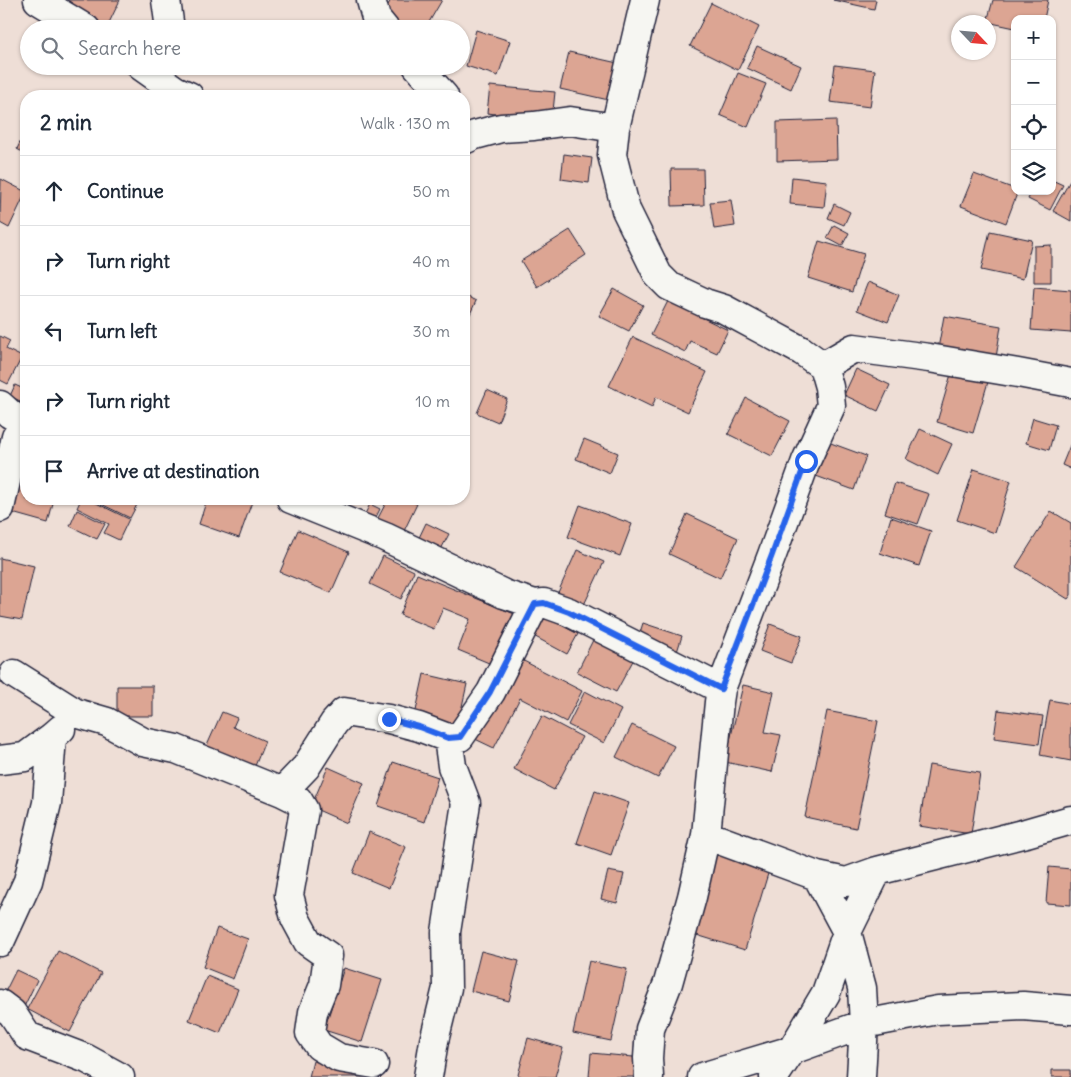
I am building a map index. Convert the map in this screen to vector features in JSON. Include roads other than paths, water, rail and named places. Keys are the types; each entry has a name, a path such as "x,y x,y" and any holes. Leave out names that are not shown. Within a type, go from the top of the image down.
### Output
{"street":[{"path":"38,0 71,20"},
{"path":"166,0 169,20"},
{"path":"372,0 378,20"},
{"path":"645,0 615,128 612,156 626,210 658,275 669,286 704,303 724,309 802,351 823,366 829,387 831,406 806,461 721,689 706,835 692,897 668,983 650,1029 649,1077"},
{"path":"160,75 180,84"},
{"path":"425,75 439,90"},
{"path":"470,132 570,121 615,128"},
{"path":"823,366 854,348 929,358 1071,383"},
{"path":"0,405 20,420"},
{"path":"0,508 16,436 20,431"},
{"path":"305,505 385,538 504,594 535,604 544,603 569,612 721,689"},
{"path":"282,792 306,767 334,723 344,712 396,721 448,738 460,737 483,704 535,604"},
{"path":"14,674 76,713 106,722 143,742 176,749 298,800 304,810 289,896 295,918 308,942 328,956 324,985 313,1012 310,1033 319,1046 339,1058 374,1064"},
{"path":"0,760 25,757 52,737 76,713"},
{"path":"0,942 28,881 47,803 52,737"},
{"path":"428,1077 434,1041 448,988 446,932 466,803 452,766 448,738"},
{"path":"706,835 817,876 846,882 877,871 1026,834 1071,820"},
{"path":"774,1077 826,993 847,932 877,871"},
{"path":"817,876 847,932 862,988 864,1024 861,1077"},
{"path":"0,1004 12,1013 27,1036 87,1059 120,1077"},
{"path":"702,1077 792,1050 864,1024 938,1010 1023,1006 1071,1010"}]}
